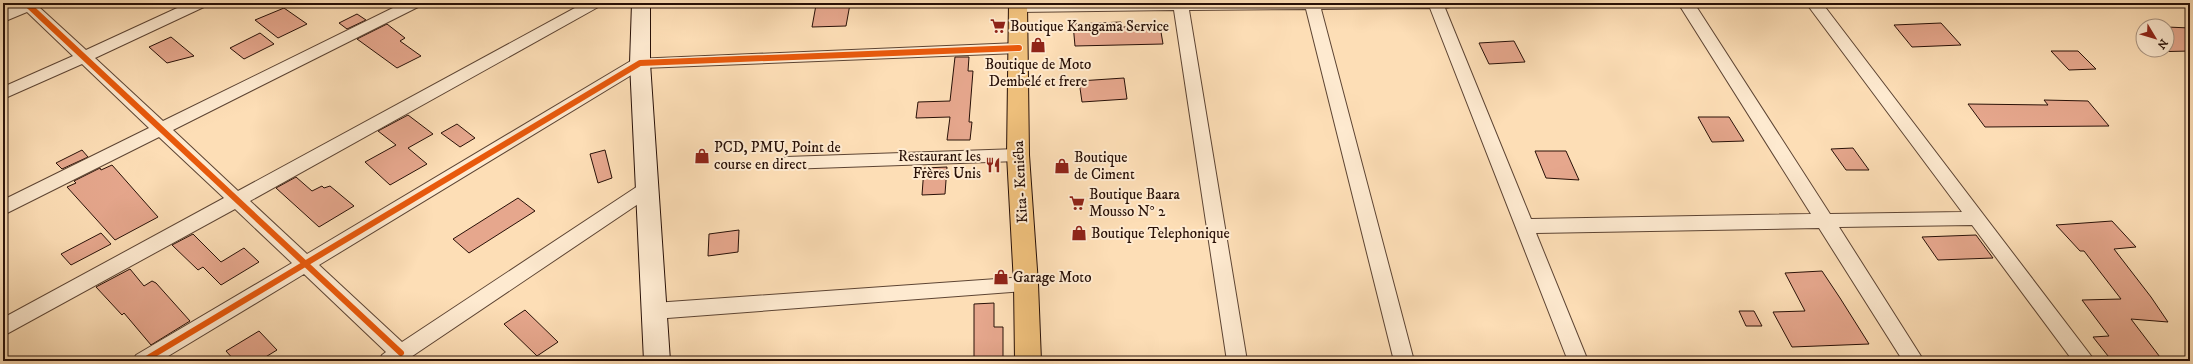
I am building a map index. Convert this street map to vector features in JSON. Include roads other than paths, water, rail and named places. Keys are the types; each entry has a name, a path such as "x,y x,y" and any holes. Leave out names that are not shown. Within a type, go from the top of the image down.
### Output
{"main road":[{"name":"Kita- Keniéba","path":"1018,5 1018,155 1026,284 1028,361"}],"street":[{"path":"3,94 201,3"},
{"path":"3,208 160,128 415,3"},
{"path":"3,328 595,3"},
{"path":"641,3 640,63 657,361"},
{"path":"1686,3 1914,361"},
{"path":"1814,3 2085,361"},
{"path":"3,17 30,4 84,57 305,264 395,357 647,189"},
{"path":"1312,4 1404,361"},
{"path":"1018,5 1181,6 1312,4 1444,6 1525,226 1578,361"},
{"path":"1181,6 1237,361"},
{"path":"143,361 640,63 1018,48"},
{"path":"786,163 1018,155"},
{"path":"1525,226 1977,218"},
{"path":"654,311 1026,284"}],"place":[{"name":"Boutique Kangama Service","path":"998,26"},
{"name":"Boutique de Moto Dembelé et frere","path":"1038,45"},
{"name":"PCD, PMU, Point de course en direct","path":"702,156"},
{"name":"Restaurant les Frères Unis","path":"993,165"},
{"name":"Boutique de Ciment","path":"1062,166"},
{"name":"Boutique Baara Mousso N° 2","path":"1077,203"},
{"name":"Boutique Telephonique","path":"1079,233"},
{"name":"Garage Moto","path":"1001,277"}]}
